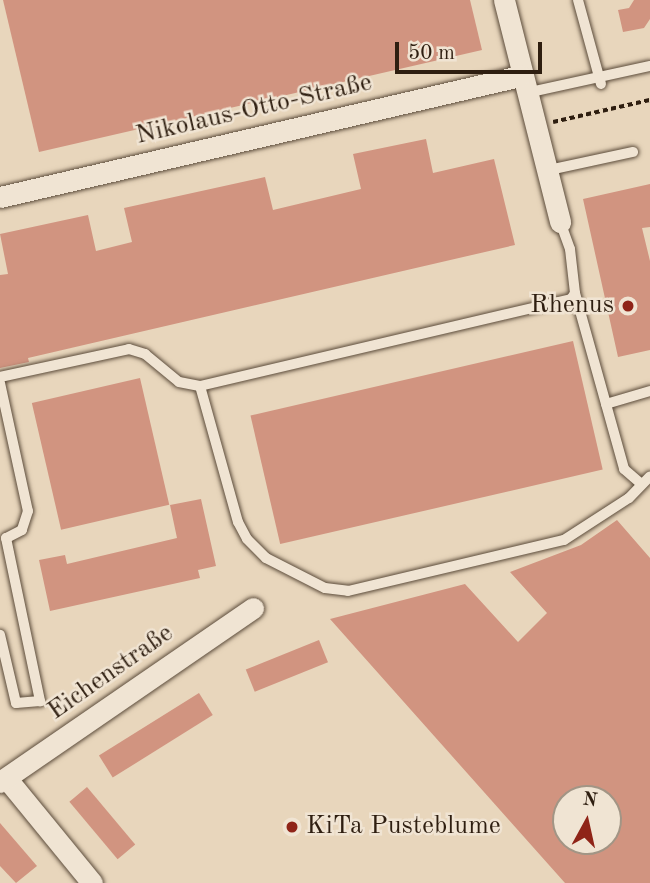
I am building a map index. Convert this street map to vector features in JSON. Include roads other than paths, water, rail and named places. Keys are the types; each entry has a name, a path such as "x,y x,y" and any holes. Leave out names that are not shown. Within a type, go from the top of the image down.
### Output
{"street":[{"path":"504,0 523,85 549,170 560,222"},
{"name":"Nikolaus-Otto-Straße","path":"0,197 523,85"},
{"name":"Eichenstraße","path":"3,781 253,608"},
{"path":"3,781 92,883"}],"lane":[{"path":"578,0 600,81"},
{"path":"523,85 600,81 650,66"},
{"path":"549,170 633,152"},
{"path":"560,222 570,249 575,293 624,468 641,484"},
{"path":"0,377 129,349 145,354 179,382 200,386 571,299 575,293"},
{"path":"0,383 28,511 22,530 6,538 40,701 16,703 0,635"},
{"path":"200,386 238,522 247,539 266,558 325,588 348,591 564,540 629,498 650,476"},
{"path":"606,404 650,391"}],"place":[{"name":"Rhenus","path":"628,306"},
{"name":"KiTa Pusteblume","path":"292,827"}]}
